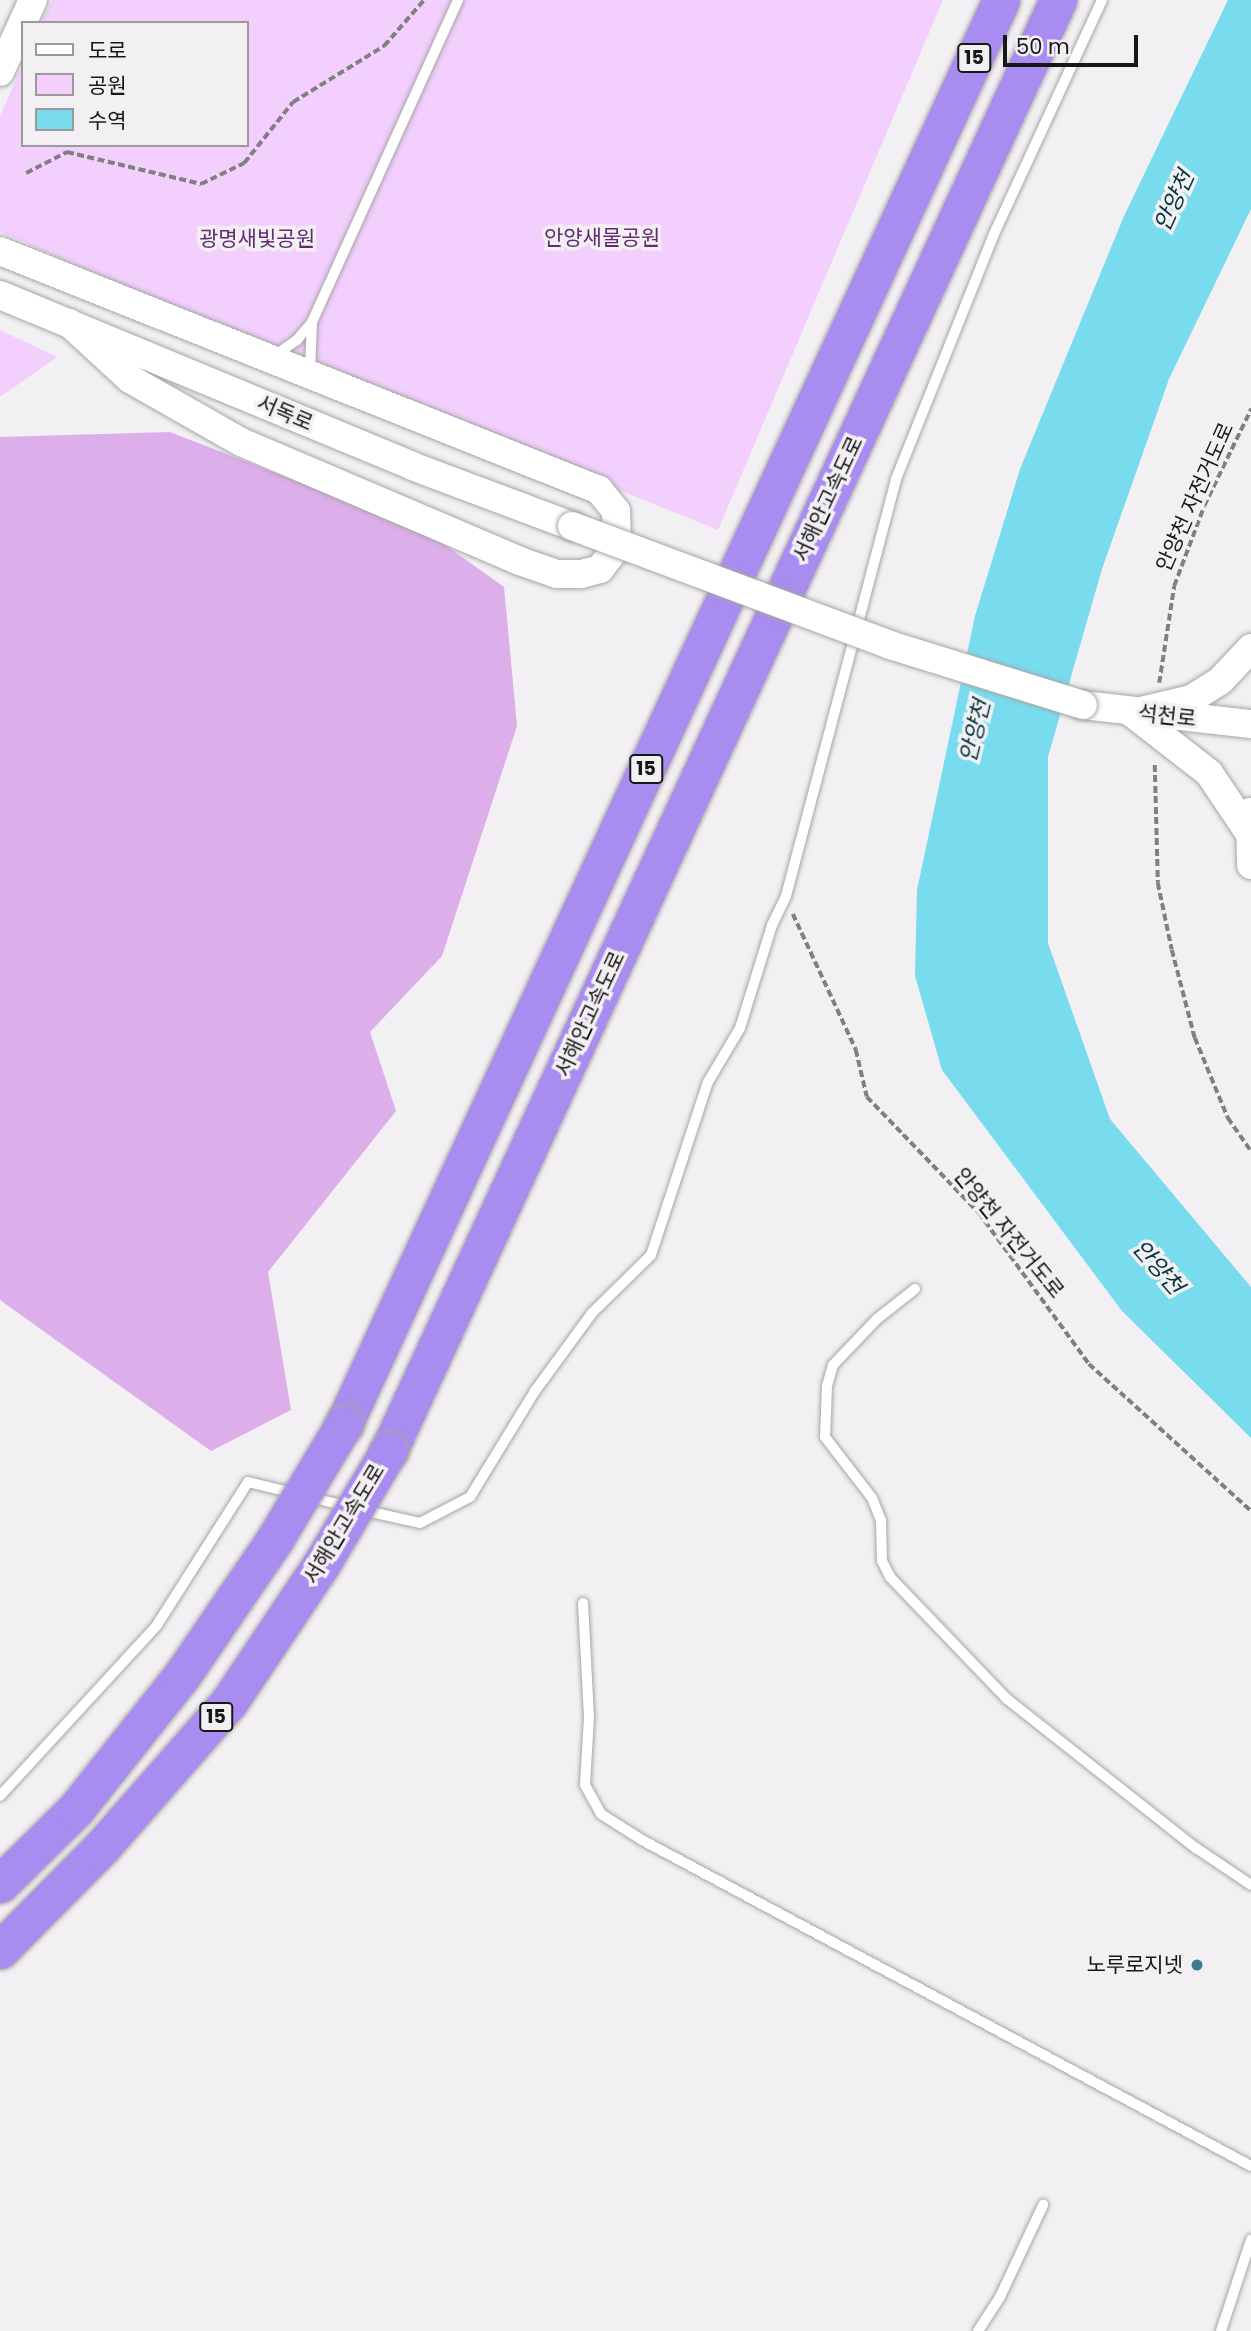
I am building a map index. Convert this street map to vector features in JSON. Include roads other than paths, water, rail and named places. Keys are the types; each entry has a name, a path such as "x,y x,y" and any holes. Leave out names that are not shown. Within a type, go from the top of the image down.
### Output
{"highway":[{"name":"15","path":"0,1884 76,1809 183,1674 275,1539 344,1424 1000,1"},
{"name":"서해안고속도로","path":"0,1950 102,1847 229,1702 322,1563 389,1450 1051,16"}],"main road":[{"path":"23,21 33,0"},
{"path":"0,72 21,26"},
{"path":"0,251 599,490 611,501 619,521 611,558 600,569 556,574 241,442 130,379 69,323"},
{"name":"서독로","path":"0,295 412,466 890,645 1083,705"},
{"path":"1132,713 1191,699 1220,681 1251,648"},
{"name":"석천로","path":"1083,705 1132,713 1251,724"},
{"path":"1132,713 1209,773 1250,829"},
{"path":"1251,801 1251,865"}],"lane":[{"path":"270,358 297,340 312,322 458,0"},
{"path":"0,1796 157,1625 247,1482 420,1523 470,1497 535,1391 592,1312 651,1255 708,1082 740,1028 772,925 786,896 896,479 993,236 1102,0"},
{"path":"310,374 312,322"},
{"path":"915,1289 877,1319 833,1365 827,1386 825,1437 872,1498 881,1520 882,1561 890,1577 1007,1699 1186,1840 1251,1885"},
{"path":"583,1603 590,1717 585,1785 589,1799 601,1814 642,1840 1251,2166"},
{"path":"978,2331 1000,2297 1043,2205"},
{"path":"1221,2331 1251,2240"}],"water":[{"name":"안양천","path":"1228,0 1251,0 1251,209 1169,379 1102,569 1048,757 1048,943 1110,1119 1251,1287 1251,1438 1122,1311 942,1070 915,976 917,890 975,616 1020,469 1124,216"}],"place":[{"name":"노루로지넷","path":"1197,1965"}],"park label":[{"name":"안양새물공원","path":"602,238"},
{"name":"광명새빛공원","path":"257,239"}]}
